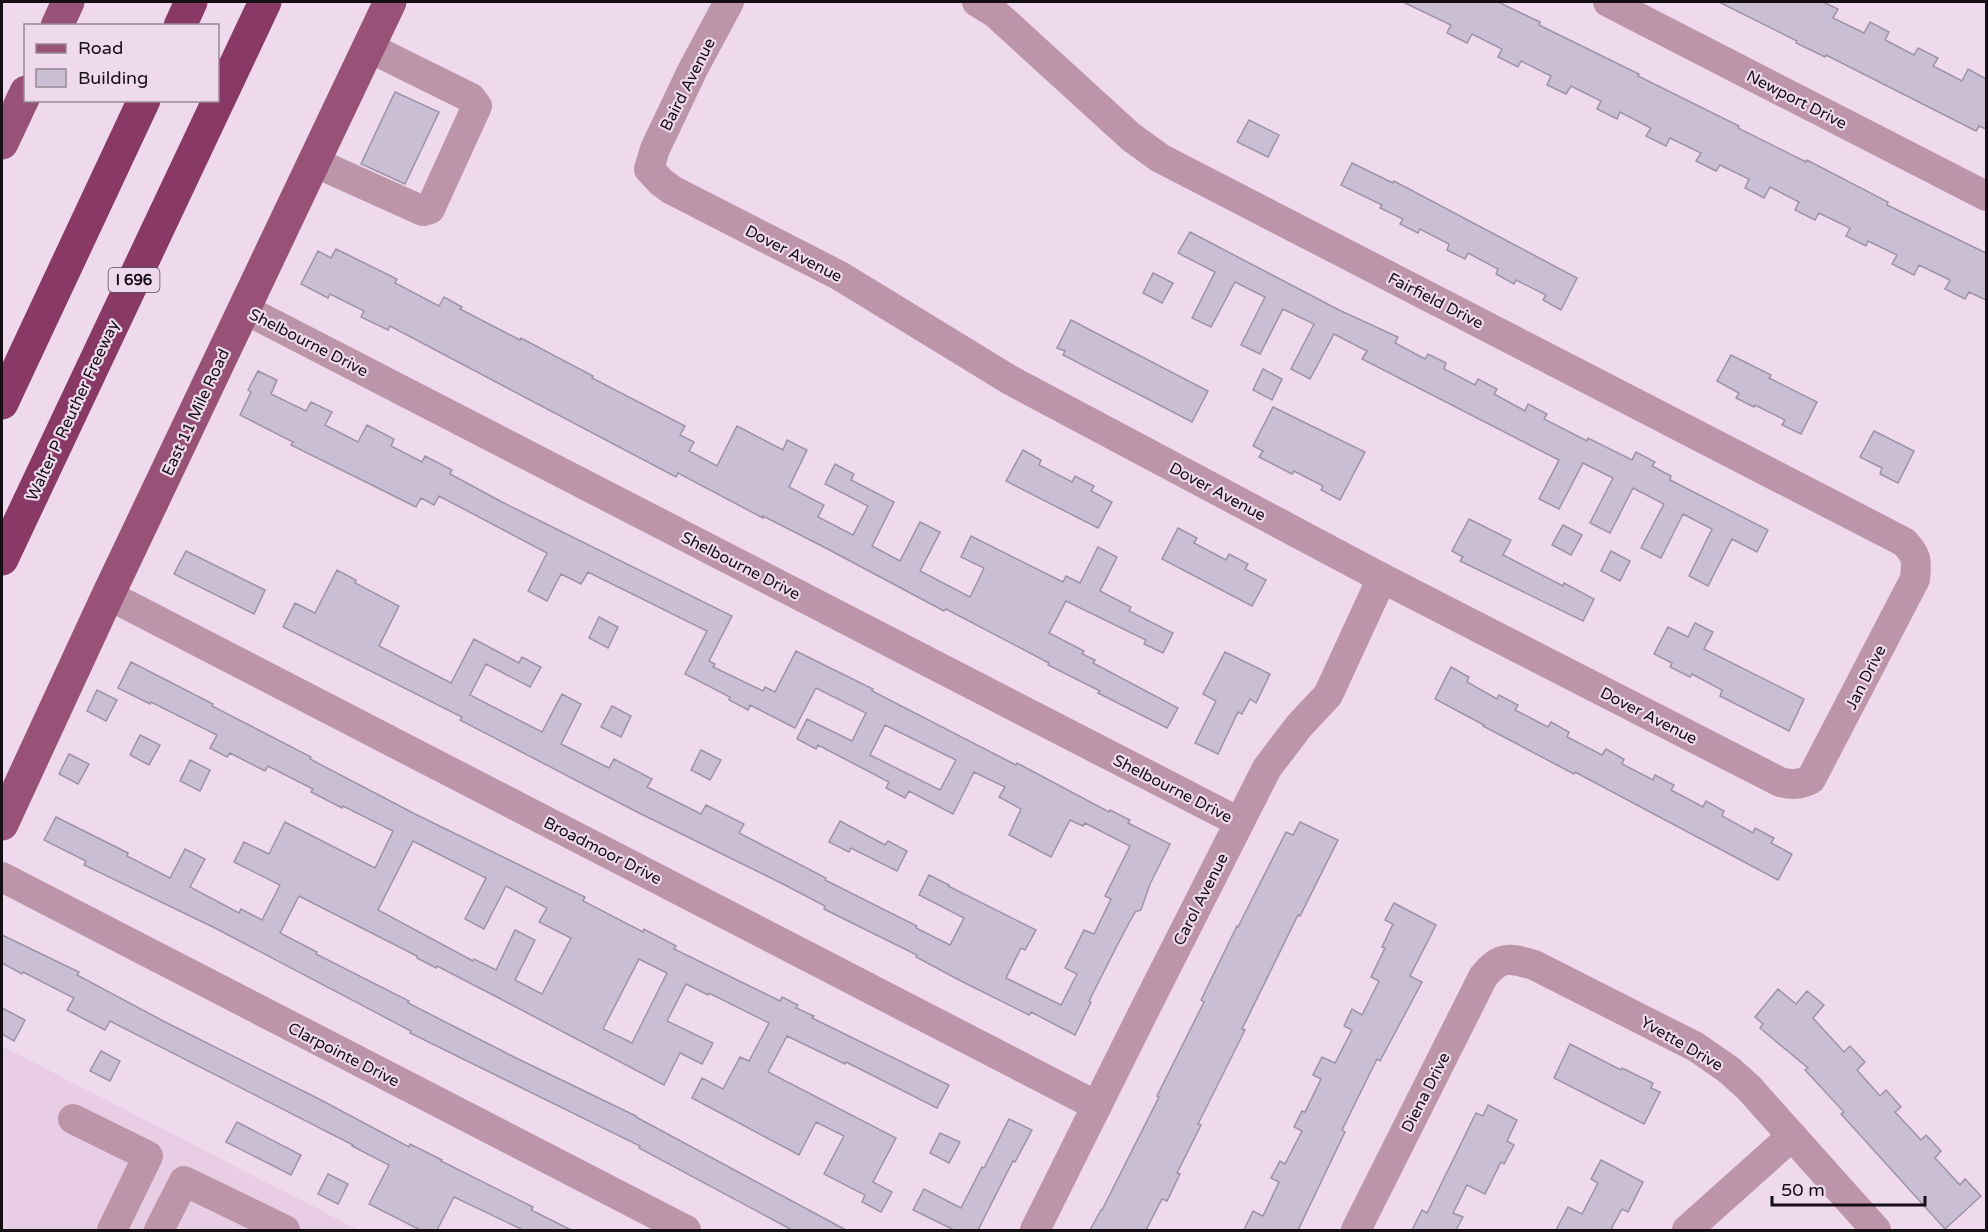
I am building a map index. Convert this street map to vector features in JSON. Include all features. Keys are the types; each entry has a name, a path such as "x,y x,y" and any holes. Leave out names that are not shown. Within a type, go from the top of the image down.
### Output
{"highway":[{"path":"181,24 191,2"},
{"name":"Walter P Reuther Freeway","path":"219,99 265,2"},
{"path":"2,403 143,102"},
{"name":"Walter P Reuther Freeway","path":"2,559 218,102"}],"main road":[{"path":"58,24 68,2"},
{"name":"East 11 Mile Road","path":"2,824 108,595 390,2"},
{"path":"2,143 24,96"}],"street":[{"name":"Baird Avenue","path":"649,169 655,149 692,71 729,2"},
{"name":"Fairfield Drive","path":"977,2 995,13 1145,148 1904,542 1912,550 1917,562"},
{"name":"Newport Drive","path":"1608,2 1986,196"},
{"path":"314,162 423,211 430,209 477,106 471,98 368,47"},
{"name":"Dover Avenue","path":"649,169 672,190 840,276 1010,380 1383,578 1780,783 1801,784"},
{"name":"Shelbourne Drive","path":"244,309 1239,822"},
{"name":"Jan Drive","path":"1801,784 1811,779 1818,768 1915,579 1917,562"},
{"name":"Carol Avenue","path":"1035,1230 1267,768 1299,726 1328,695 1383,578"},
{"name":"Broadmoor Drive","path":"108,595 1097,1106"},
{"name":"Clarpointe Drive","path":"2,877 686,1230"},
{"name":"Yvette Drive","path":"1501,960 1515,960 1534,965 1696,1047 1716,1060 1742,1082 1876,1230"},
{"name":"Diena Drive","path":"1356,1230 1483,977 1501,960"},
{"path":"73,1119 148,1156 112,1230"},
{"path":"1687,1230 1792,1136"},
{"path":"159,1230 184,1181 285,1230"}],"shaded area":[{"path":"2,1046 79,1086 359,1230 2,1230"}],"building":[{"path":"1403,2 1498,2 1540,22 1539,25 1639,74 1638,76 1739,126 1738,128 1806,162 1807,160 1888,202 1887,205 1986,253 1986,300 1969,292 1965,299 1945,289 1950,280 1919,265 1914,275 1892,264 1897,255 1868,241 1866,246 1846,236 1850,228 1819,213 1815,220 1795,210 1799,202 1770,187 1764,198 1745,188 1749,179 1720,165 1716,171 1696,161 1701,153 1670,138 1666,146 1646,136 1651,128 1620,112 1617,119 1597,109 1601,101 1571,86 1566,94 1547,85 1551,76 1521,61 1518,67 1498,57 1502,49 1472,34 1467,43 1447,33 1451,25"},
{"path":"1719,2 1823,2 1838,9 1833,18 1864,33 1870,22 1889,32 1885,40 1914,55 1918,48 1938,58 1933,66 1962,81 1968,69 1986,79 1986,129 1979,126 1976,131 1826,55 1825,57 1796,43 1797,41"},
{"path":"395,92 439,112 405,184 361,164"},
{"path":"1249,120 1279,135 1268,157 1237,142"},
{"path":"1352,163 1393,183 1394,181 1577,278 1561,310 1543,300 1546,295 1516,280 1514,284 1496,274 1498,269 1468,253 1465,259 1447,250 1449,244 1420,229 1418,233 1400,224 1403,219 1380,208 1382,205 1341,185"},
{"path":"1190,232 1339,310 1398,337 1395,343 1425,359 1428,354 1446,363 1444,369 1475,385 1478,379 1497,389 1494,394 1525,411 1528,404 1547,414 1544,419 1587,441 1588,438 1632,460 1636,452 1655,462 1652,466 1671,476 1670,480 1768,530 1757,552 1732,539 1708,586 1689,576 1712,529 1683,514 1661,558 1641,548 1664,504 1633,488 1610,533 1590,523 1613,478 1583,463 1559,509 1539,499 1559,460 1362,359 1367,351 1334,334 1310,379 1291,369 1314,324 1283,309 1260,354 1241,345 1265,297 1235,282 1211,327 1192,318 1215,272 1178,253"},
{"path":"336,249 397,279 395,283 439,306 444,297 462,307 460,309 520,340 521,338 685,426 680,435 694,442 689,451 717,466 737,426 783,450 787,440 807,450 789,487 824,505 818,517 853,535 868,506 825,484 835,464 854,474 851,480 894,502 872,546 900,561 920,522 940,532 920,571 970,597 984,568 961,557 971,536 1063,582 1066,576 1080,583 1098,547 1117,557 1100,591 1131,607 1129,611 1173,633 1163,653 1144,644 1146,640 1066,601 1049,633 1084,651 1082,654 1095,660 1093,663 1178,708 1167,728 1098,693 1100,691 946,609 944,611 678,473 676,477 390,326 388,330 361,317 364,311 330,294 328,298 301,284 318,251 331,258"},
{"path":"1153,273 1173,283 1162,303 1143,293"},
{"path":"1071,320 1208,391 1192,422 1063,355 1065,351 1057,348"},
{"path":"1731,355 1771,375 1769,378 1817,402 1801,434 1782,425 1785,420 1736,398 1739,393 1717,381"},
{"path":"1263,369 1282,379 1272,400 1253,390"},
{"path":"258,371 277,380 271,394 306,411 311,402 332,412 325,425 358,442 367,425 394,439 391,446 422,462 425,456 452,470 450,474 502,502 732,616 709,661 715,664 713,667 763,691 765,687 775,692 796,651 1016,765 1017,763 1109,812 1110,810 1130,820 1128,823 1170,844 1150,884 1141,910 1135,912 1123,934 1089,1001 1091,1002 1075,1035 1031,1012 1029,1015 961,981 916,957 917,955 824,909 825,906 781,883 635,811 460,720 462,717 283,627 295,603 315,613 337,570 356,580 355,583 399,606 379,646 451,683 474,639 519,663 522,657 541,667 530,687 486,664 470,695 542,732 562,694 581,704 561,744 609,768 614,759 652,779 647,787 701,814 706,805 744,824 739,833 950,945 964,918 919,895 929,875 1036,930 1025,950 1021,948 1006,978 1061,1005 1077,974 1065,968 1084,930 1094,934 1111,899 1105,896 1130,846 1085,823 1083,826 1070,820 1051,857 1009,835 1021,809 999,797 1005,787 974,772 953,814 909,791 905,798 886,788 889,782 818,745 816,749 797,739 807,719 852,741 866,713 816,688 795,728 750,705 748,710 729,700 730,697 685,674 707,631 588,572 581,584 561,574 547,601 528,591 547,553 439,496 434,505 421,498 416,507 291,445 293,442 240,415 251,392 248,390","holes":["885,725 956,760 940,790 870,755"]},
{"path":"1273,407 1365,452 1340,500 1321,490 1323,486 1294,471 1292,474 1259,457 1263,451 1253,446"},
{"path":"1874,431 1914,451 1898,483 1880,474 1882,468 1860,457"},
{"path":"1023,450 1041,460 1039,465 1072,482 1075,476 1094,486 1091,491 1112,502 1098,528 1006,481"},
{"path":"1469,519 1511,540 1503,555 1594,599 1583,621 1460,561 1463,557 1452,551"},
{"path":"1563,525 1582,535 1571,555 1552,545"},
{"path":"1178,528 1197,538 1194,543 1226,560 1229,554 1248,564 1245,569 1266,580 1252,606 1162,559"},
{"path":"186,551 265,590 254,614 174,574"},
{"path":"1611,551 1630,561 1620,581 1601,571"},
{"path":"599,617 618,627 608,648 589,638"},
{"path":"1695,623 1713,632 1704,649 1804,699 1789,731 1720,696 1722,690 1692,674 1690,677 1670,667 1672,663 1654,654 1668,627 1688,637"},
{"path":"1225,652 1270,674 1256,703 1250,699 1242,714 1238,712 1218,754 1195,743 1216,701 1203,694"},
{"path":"131,662 415,814 585,897 583,901 643,932 644,929 676,946 674,949 780,1001 782,997 798,1005 796,1008 814,1016 812,1018 949,1085 937,1108 846,1062 845,1064 787,1036 768,1072 896,1138 873,1182 892,1192 881,1212 862,1202 865,1195 824,1174 844,1136 816,1122 799,1155 692,1098 702,1078 723,1089 740,1057 749,1061 769,1023 709,993 708,995 686,984 667,1021 713,1043 702,1064 680,1053 664,1085 299,896 280,933 409,1001 408,1003 636,1116 846,1230 792,1230 639,1148 640,1146 410,1033 411,1031 215,928 84,865 86,861 44,840 56,817 128,853 127,856 170,878 185,849 205,859 190,887 239,913 241,909 262,920 280,885 234,862 244,842 269,854 285,822 375,868 393,831 311,792 313,789 268,766 265,771 230,753 227,757 210,748 217,735 118,688","holes":["413,841 486,878 465,919 484,929 506,886 547,908 539,922 571,938 542,994 515,980 535,940 515,930 496,970 474,959 473,961 378,910","639,959 667,973 632,1043 603,1029"]},
{"path":"1451,667 1469,677 1467,682 1497,699 1499,695 1518,705 1515,710 1548,727 1551,722 1569,732 1567,737 1602,755 1606,749 1624,759 1622,764 1653,780 1655,775 1674,785 1671,790 1703,807 1706,801 1724,811 1722,816 1753,833 1755,828 1774,838 1771,843 1792,854 1778,880 1435,699"},
{"path":"97,690 117,700 106,721 87,711"},
{"path":"612,706 631,716 621,737 601,727"},
{"path":"140,735 160,745 149,765 130,755"},
{"path":"701,750 721,760 710,780 691,770"},
{"path":"69,754 89,764 78,784 59,774"},
{"path":"190,760 210,770 200,791 180,781"},
{"path":"840,821 885,845 888,841 907,851 897,871 851,848 849,852 829,842"},
{"path":"1300,822 1338,840 1242,1029 1245,1030 1198,1124 1201,1125 1177,1173 1180,1174 1167,1201 1162,1199 1146,1230 1090,1230 1159,1097 1157,1096 1204,1002 1201,1000 1237,926 1286,832 1293,835"},
{"path":"1394,903 1436,925 1410,976 1422,982 1380,1061 1377,1059 1342,1130 1345,1132 1298,1230 1244,1230 1253,1211 1263,1216 1279,1182 1271,1178 1280,1161 1285,1164 1302,1131 1294,1127 1302,1111 1305,1112 1321,1079 1313,1075 1322,1057 1335,1063 1352,1030 1344,1026 1352,1009 1362,1015 1379,981 1371,977 1385,948 1382,947 1393,924 1385,920"},
{"path":"2,935 79,972 77,975 167,1023 409,1147 410,1144 533,1207 531,1210 571,1230 523,1230 454,1197 437,1230 420,1230 369,1204 389,1165 110,1021 105,1030 67,1010 74,998 2,963"},
{"path":"1778,989 1796,1004 1807,991 1824,1005 1813,1018 1844,1052 1850,1046 1865,1062 1857,1070 1880,1096 1886,1090 1901,1107 1895,1112 1921,1140 1926,1135 1941,1151 1935,1158 1960,1185 1965,1179 1981,1196 1945,1229 1841,1114 1844,1112 1805,1070 1808,1068 1760,1028 1763,1024 1755,1017"},
{"path":"2,1008 25,1020 14,1041 2,1034"},
{"path":"1570,1044 1621,1070 1622,1068 1653,1083 1651,1088 1660,1092 1644,1124 1554,1078"},
{"path":"101,1051 120,1061 110,1081 90,1071"},
{"path":"1488,1105 1517,1120 1507,1141 1514,1145 1504,1164 1501,1162 1485,1194 1467,1185 1453,1213 1463,1217 1456,1230 1412,1230 1422,1210 1427,1213 1476,1113 1483,1116"},
{"path":"1009,1119 1032,1130 1015,1162 1013,1161 978,1230 954,1230 913,1210 924,1189 961,1208"},
{"path":"237,1122 301,1155 291,1175 226,1142"},
{"path":"940,1133 960,1142 949,1163 930,1153"},
{"path":"1601,1160 1643,1182 1628,1212 1622,1209 1611,1229 1615,1230 1556,1230 1568,1207 1582,1214 1598,1183 1591,1179"},
{"path":"328,1174 348,1184 338,1204 318,1194"}]}
